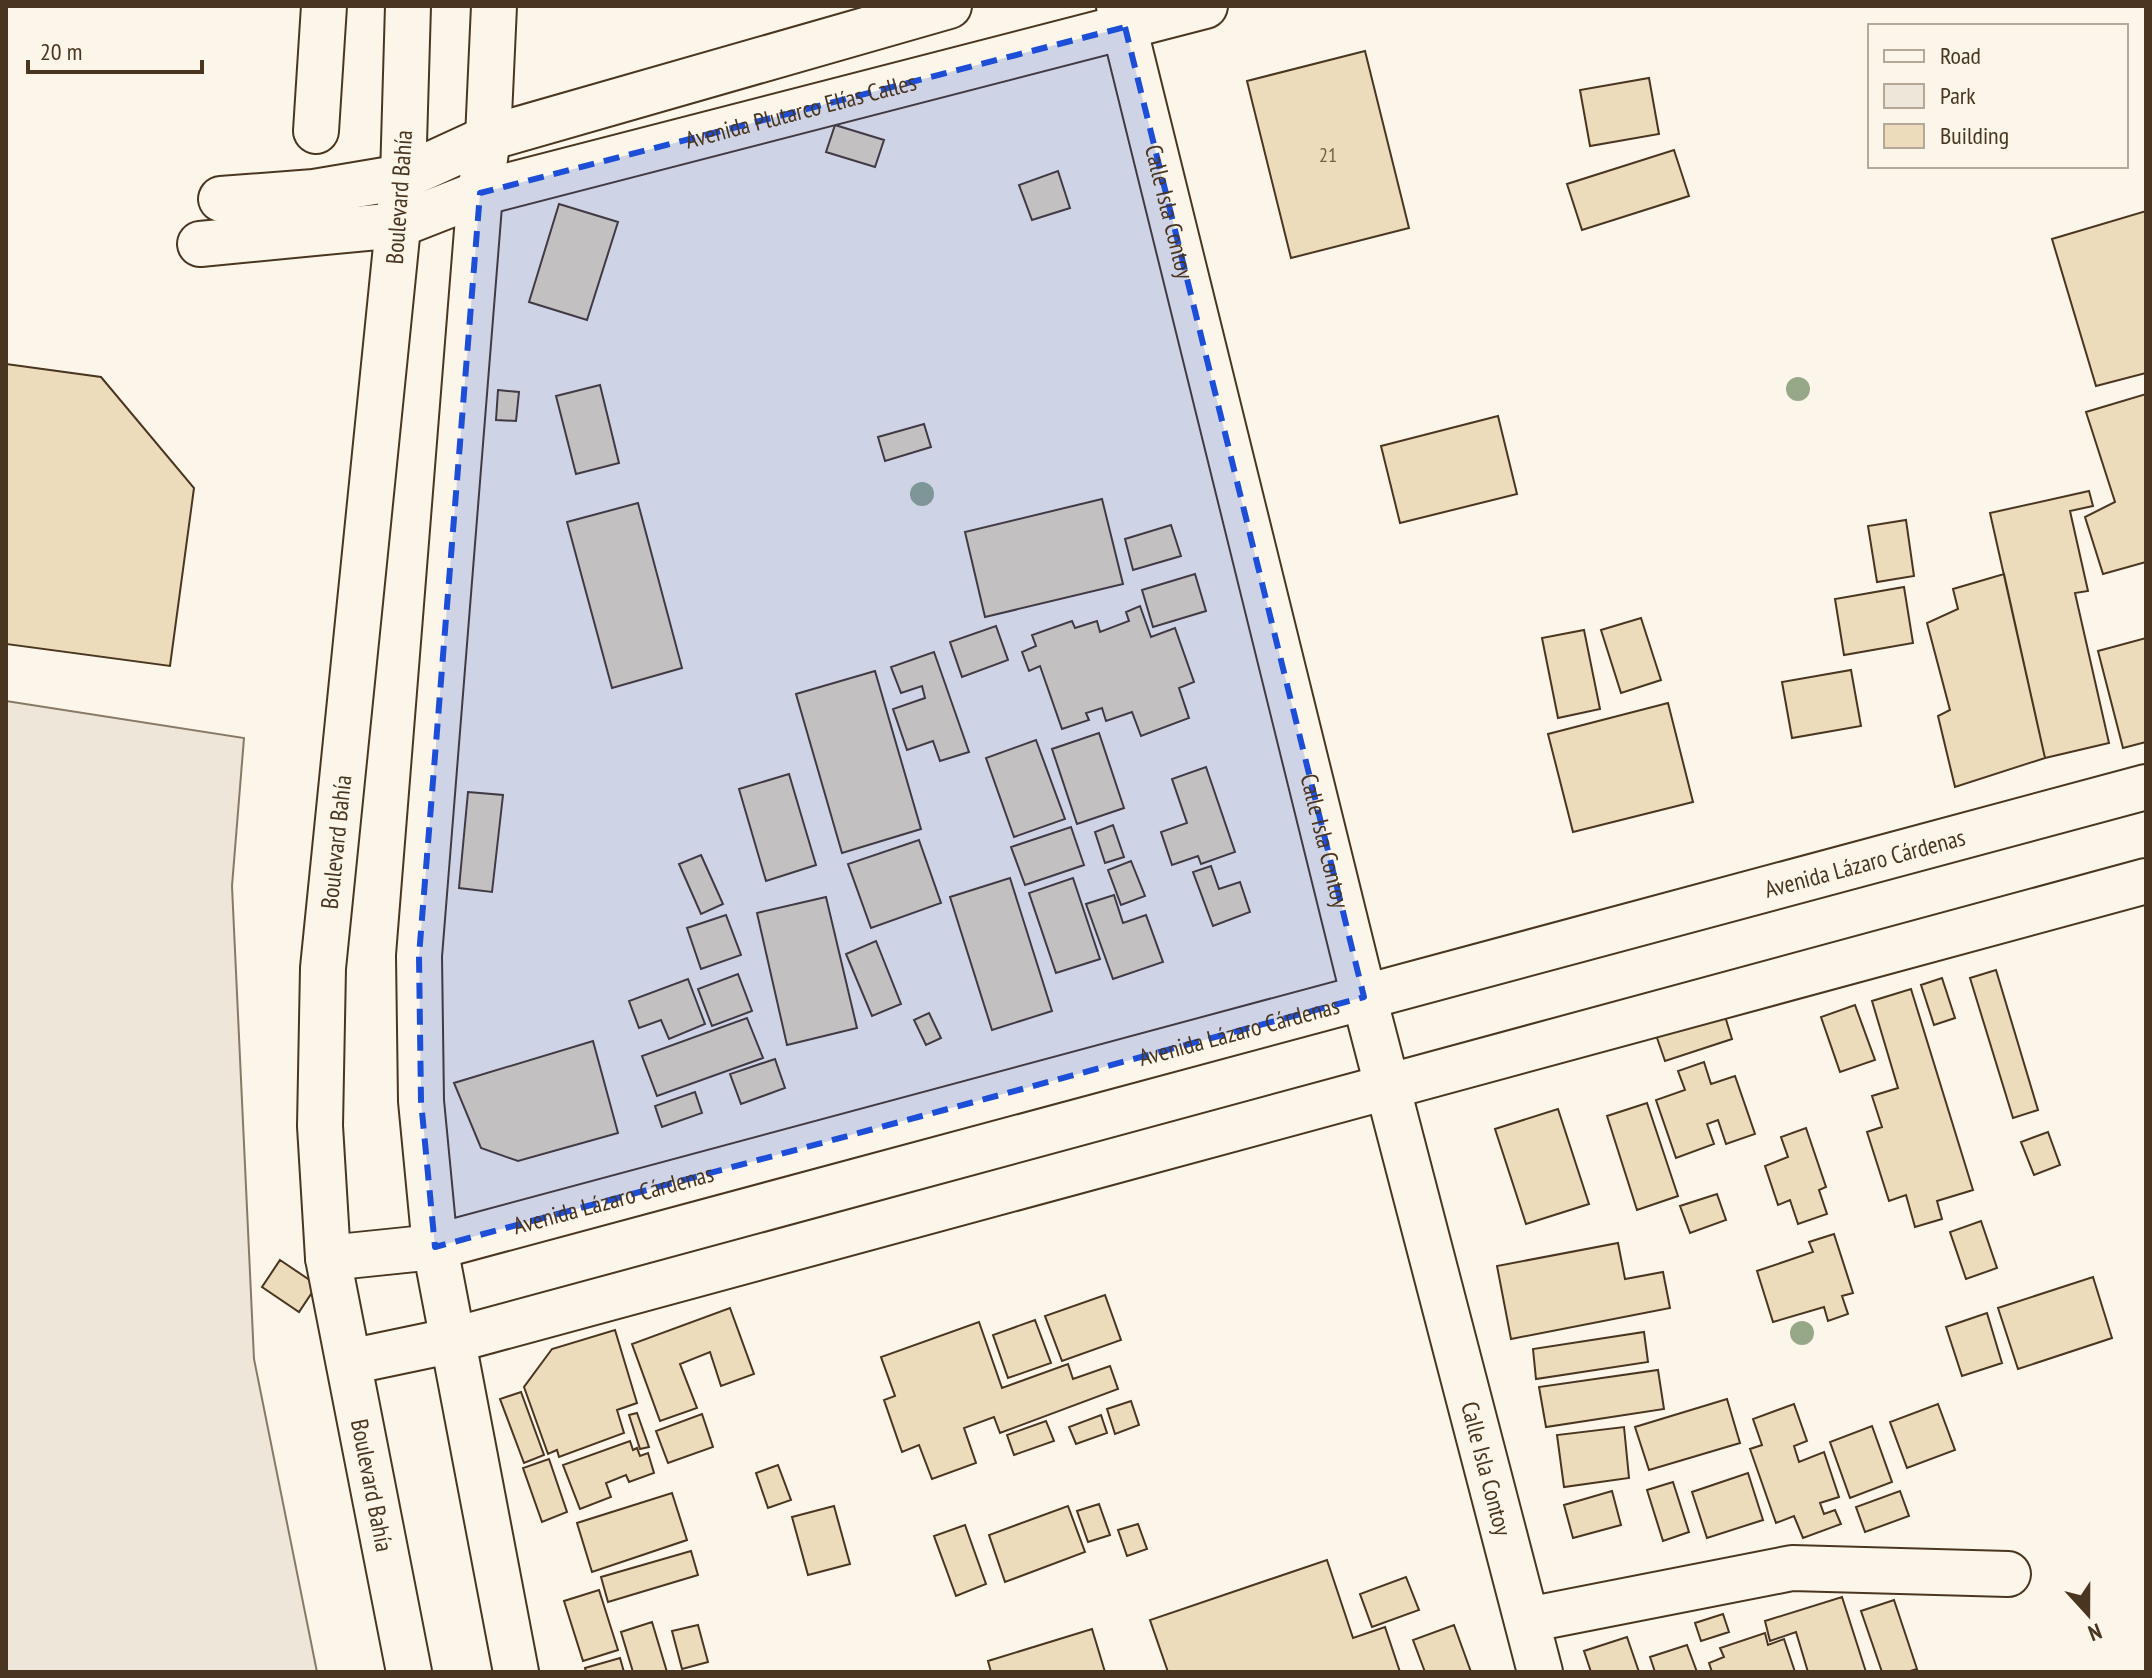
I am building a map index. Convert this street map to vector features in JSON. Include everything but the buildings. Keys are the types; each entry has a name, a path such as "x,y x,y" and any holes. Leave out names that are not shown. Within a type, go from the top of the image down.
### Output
{"main road":[{"path":"316,131 324,6"},
{"name":"Boulevard Bahía","path":"408,6 403,177 323,968 320,1126 328,1258 409,1672"},
{"path":"494,6 488,138 480,193 419,956 421,1101 435,1247 516,1672"},
{"path":"221,199 314,192 403,177 488,138 949,6"},
{"name":"Avenida Plutarco Elías Calles","path":"200,244 398,225 480,193 1122,17 1205,6"},
{"name":"Calle Isla Contoy","path":"1122,17 1364,997 1540,1672"},
{"name":"Avenida Lázaro Cárdenas","path":"328,1258 435,1247 2146,787"},
{"path":"349,1362 454,1340 2146,881"},
{"path":"1527,1620 1792,1568 2008,1574"}],"highlighted area":[{"path":"1125,27 1364,997 435,1247 421,1101 419,956 480,193"}],"green space":[{"path":"6,701 244,738 232,886 254,1359 317,1672 6,1672"}]}
